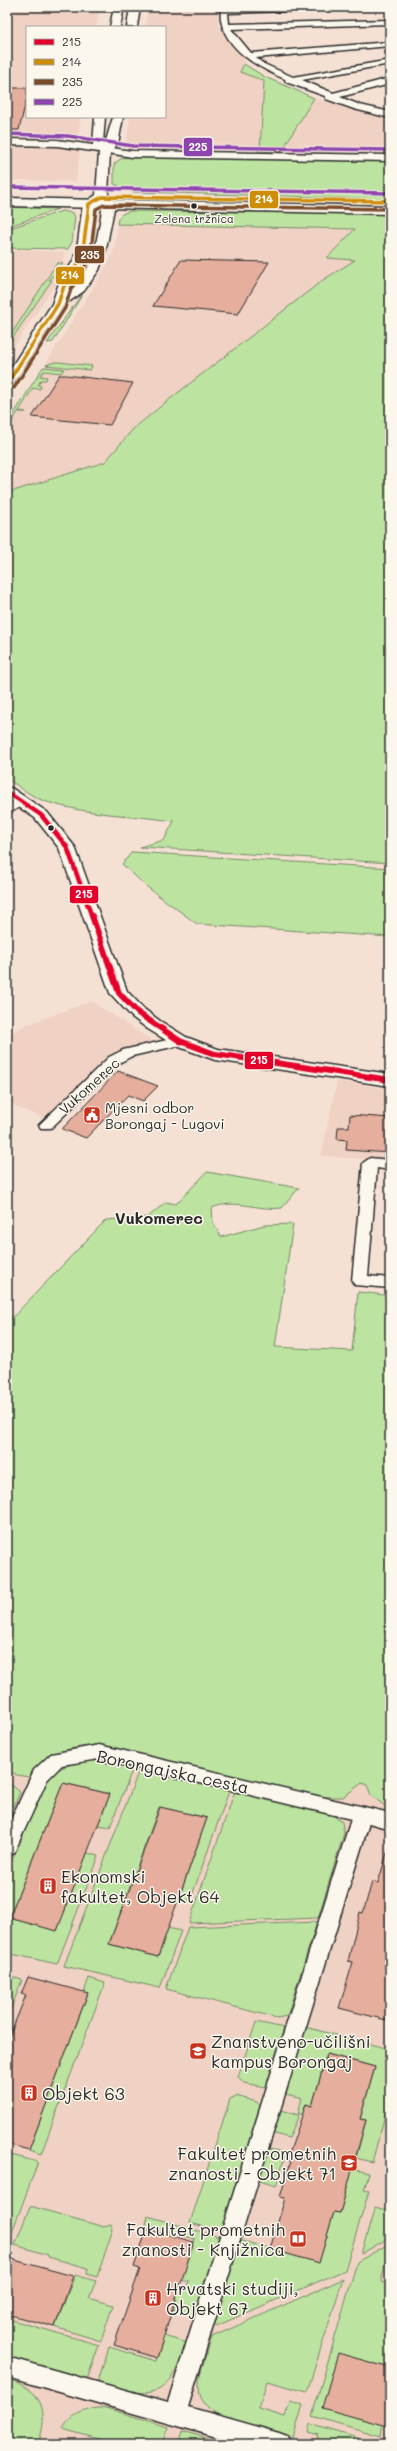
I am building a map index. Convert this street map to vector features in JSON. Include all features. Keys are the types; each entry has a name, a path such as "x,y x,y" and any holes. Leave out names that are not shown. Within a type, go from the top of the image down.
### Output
{"main road":[{"path":"7,195 390,210"},
{"path":"7,202 89,204 106,200 390,201"}],"street":[{"path":"115,26 119,7"},
{"path":"132,26 135,7"},
{"path":"355,7 225,9 222,18 226,27 249,56 268,70 329,96 373,111 390,115"},
{"path":"226,27 390,22"},
{"path":"249,56 390,44"},
{"path":"289,80 390,62"},
{"path":"329,96 390,81"},
{"path":"373,111 390,105"},
{"path":"100,118 96,139 98,146 105,150"},
{"path":"105,150 112,144 118,118"},
{"path":"76,145 91,143 96,139"},
{"path":"7,142 76,145 132,154 390,158"},
{"path":"58,304 81,288 94,268 100,251 106,200 105,150"},
{"path":"7,384 58,304 83,251 89,204"},
{"path":"7,792 40,815 67,847 119,993 138,1013 180,1041 202,1050 229,1057 390,1080"},
{"path":"7,810 22,801"},
{"name":"Vukomerec","path":"46,1125 114,1060 128,1053 180,1041"},
{"path":"390,1165 370,1163 360,1281 390,1283"},
{"name":"Borongajska cesta","path":"7,1848 40,1775 57,1759 99,1752 390,1821"},
{"path":"175,2413 362,1815"},
{"path":"7,2367 175,2413 278,2444"}],"shaded area":[{"path":"7,7 100,7 96,26 26,26 26,118 81,118 78,138 7,137"},
{"path":"148,7 221,7 218,18 220,28 246,60 240,72 264,80 260,150 125,149 130,118 166,118 166,26 145,26"},
{"path":"314,98 390,120 390,154 281,152"},
{"path":"7,145 64,146 80,151 76,182 7,180"},
{"path":"117,224 356,229 327,258 356,260 323,280 166,402 133,429 105,462 7,493 7,426 110,260 115,245"},
{"path":"7,249 64,252 65,257 61,261 68,265 15,345 7,365"},
{"path":"91,1001 150,1039 151,1042 116,1051 45,1119 7,1103 7,1036 26,1025"},
{"path":"337,1081 390,1089 390,1161 321,1156"},
{"name":"Znanstveno-učilišni kampus Borongaj","path":"390,1633 390,2444 7,2444 7,1657 181,1659"}],"green space":[{"path":"244,64 265,77 314,98 281,152 257,151 260,150 264,81 240,72"},
{"path":"122,158 390,161 390,199 133,192 114,184 114,164"},
{"path":"7,207 56,209 58,209 7,227"},
{"path":"62,211 73,213 75,217 72,242 68,249 7,248 7,229"},
{"path":"131,211 390,213 390,863 140,847 164,840 174,821 78,810 62,806 37,798 7,779 7,493 105,462 133,429 166,402 323,280 355,260 327,258 355,229 117,224 118,218 121,215"},
{"path":"57,263 63,263 55,276 52,276 49,280 52,280 7,346 7,341"},
{"path":"87,287 53,342 47,343"},
{"path":"55,362 92,366 90,370 46,365"},
{"path":"43,367 64,369 61,373 44,371 40,376 47,377 46,380 41,380 38,385 41,386 40,389 33,388 19,411 26,412 18,412 7,429 7,425"},
{"path":"132,852 390,868 390,937 197,924 147,887 122,864"},
{"path":"207,1172 299,1188 282,1208 264,1208 229,1204 212,1208 213,1223 221,1237 264,1225 293,1224 275,1347 352,1351 358,1292 385,1295 385,1298 390,1299 390,1607 384,1633 390,1633 390,1810 371,1795 367,1785 362,1783 343,1797 324,1797 98,1746 77,1748 59,1752 51,1756 29,1777 17,1775 7,1770 7,1420 9,1412 7,1412 7,1323 106,1220 148,1217 166,1202 176,1204"},
{"path":"90,1760 133,1768 110,1827 98,1825 110,1794 63,1783 9,1918 57,1930 87,1853 99,1856 57,1964 7,1953 7,1872 42,1789 56,1771 68,1765"},
{"path":"139,1770 229,1791 190,1901 179,1898 207,1818 159,1807 109,1944 158,1957 168,1928 181,1931 160,1988 64,1966"},
{"path":"7,1781 20,1792 7,1824"},
{"path":"235,1791 331,1814 342,1822 344,1833 318,1918 189,1923"},
{"path":"317,1922 287,2016 277,2018 166,1989 188,1927"},
{"path":"12,1977 22,1980 7,2019 7,1990"},
{"path":"89,1978 105,1983 41,2154 29,2150 88,1993 84,1992"},
{"path":"256,2022 284,2028 266,2087 244,2083 238,2077"},
{"path":"305,2027 390,2049 390,2097 372,2162 356,2158 366,2120 360,2119 375,2067 327,2054 312,2106 306,2104 303,2115 298,2113 302,2098 286,2094"},
{"path":"236,2096 257,2102 260,2106 221,2231 190,2223 230,2099"},
{"path":"280,2110 299,2115 289,2138 272,2133"},
{"path":"266,2148 286,2153 276,2186 256,2180"},
{"path":"7,2154 38,2162 8,2243 7,2243"},
{"path":"352,2169 369,2173 364,2190 369,2191 345,2270 214,2327 239,2240 319,2262 334,2212 340,2213"},
{"path":"30,2206 104,2227 111,2225 113,2229 97,2277 87,2274 88,2268 48,2257 48,2255 15,2245"},
{"path":"375,2207 390,2211 390,2237 361,2254"},
{"path":"148,2216 219,2237 195,2316 173,2309 180,2288 186,2289 189,2281 182,2279 195,2239 146,2225"},
{"path":"390,2243 381,2282 390,2285 390,2368 381,2436 312,2416 357,2262"},
{"path":"75,2275 96,2281 89,2298 113,2305 101,2341 55,2327"},
{"path":"343,2279 307,2392 267,2381 259,2409 285,2417 290,2401 303,2405 293,2438 236,2423 222,2417 210,2409 202,2400 199,2382 212,2337"},
{"path":"12,2320 99,2345 87,2380 7,2357 7,2333"},
{"path":"164,2336 187,2343 180,2362 164,2386 156,2391 145,2393 116,2389 97,2384 109,2347 156,2361"},
{"path":"7,2379 19,2383 28,2389 35,2395 40,2403 43,2412 43,2421 42,2432 38,2444 7,2444"},
{"path":"96,2408 106,2408 168,2427 162,2444 116,2444 63,2429 72,2417"},
{"path":"310,2424 378,2444 329,2444 317,2441 319,2435 308,2432"},
{"path":"183,2431 227,2444 179,2444"}],"building":[{"path":"7,88 26,88 26,101 19,130 7,130"},
{"path":"181,260 269,262 238,314 153,306"},
{"path":"59,375 133,383 110,425 32,417"},
{"name":"Mjesni odbor Borongaj - Lugovi","path":"118,1071 158,1086 143,1101 128,1095 86,1138 62,1129"},
{"path":"350,1115 390,1118 390,1153 346,1150 347,1140 337,1139 338,1127 349,1127"},
{"name":"Ekonomski fakultet, Objekt 64","path":"63,1783 110,1794 57,1931 9,1918"},
{"path":"160,1807 207,1818 158,1957 109,1944"},
{"path":"387,1853 390,1854 390,2021 339,2008 353,1962 348,1961 360,1912 363,1913 372,1882 378,1883"},
{"name":"Objekt 63","path":"28,1977 88,1993 29,2150 7,2144 7,2042 26,1995 21,1994"},
{"name":"Fakultet prometnih znanosti - Objekt 71","path":"327,2054 375,2067 360,2119 366,2120 340,2213 334,2212 319,2263 270,2249 285,2198 280,2197 291,2161 287,2160 306,2104 312,2106"},
{"name":"Hrvatski studiji, Objekt 67","path":"147,2229 194,2242 157,2358 114,2345 140,2269 134,2267"},
{"path":"7,2258 73,2276 55,2327 7,2314"},
{"path":"338,2353 390,2368 390,2427 322,2408"}],"transit line":[{"name":"225","path":"7,134 68,136 133,146 390,150"},
{"name":"225","path":"7,187 390,193"},
{"name":"214","path":"7,384 58,304 64,286 79,261 83,250 89,204 102,197 390,201"},
{"name":"235","path":"14,388 65,308 71,289 86,264 91,251 96,209 104,205 390,209"},
{"name":"215","path":"7,792 41,815 67,847 119,993 138,1013 180,1041 215,1054 390,1080"}],"place":[{"name":"Zelena tržnica","path":"194,206"},
{"name":"Mjesni odbor Borongaj - Lugovi","path":"92,1115"},
{"name":"Ekonomski fakultet, Objekt 64","path":"48,1886"},
{"name":"Znanstveno-učilišni kampus Borongaj","path":"198,2051"},
{"name":"Objekt 63","path":"29,2093"},
{"name":"Fakultet prometnih znanosti - Objekt 71","path":"349,2163"},
{"name":"Fakultet prometnih znanosti - Knjižnica","path":"298,2239"},
{"name":"Hrvatski studiji, Objekt 67","path":"153,2298"}],"district":[{"name":"Vukomerec","path":"159,1217"}]}
